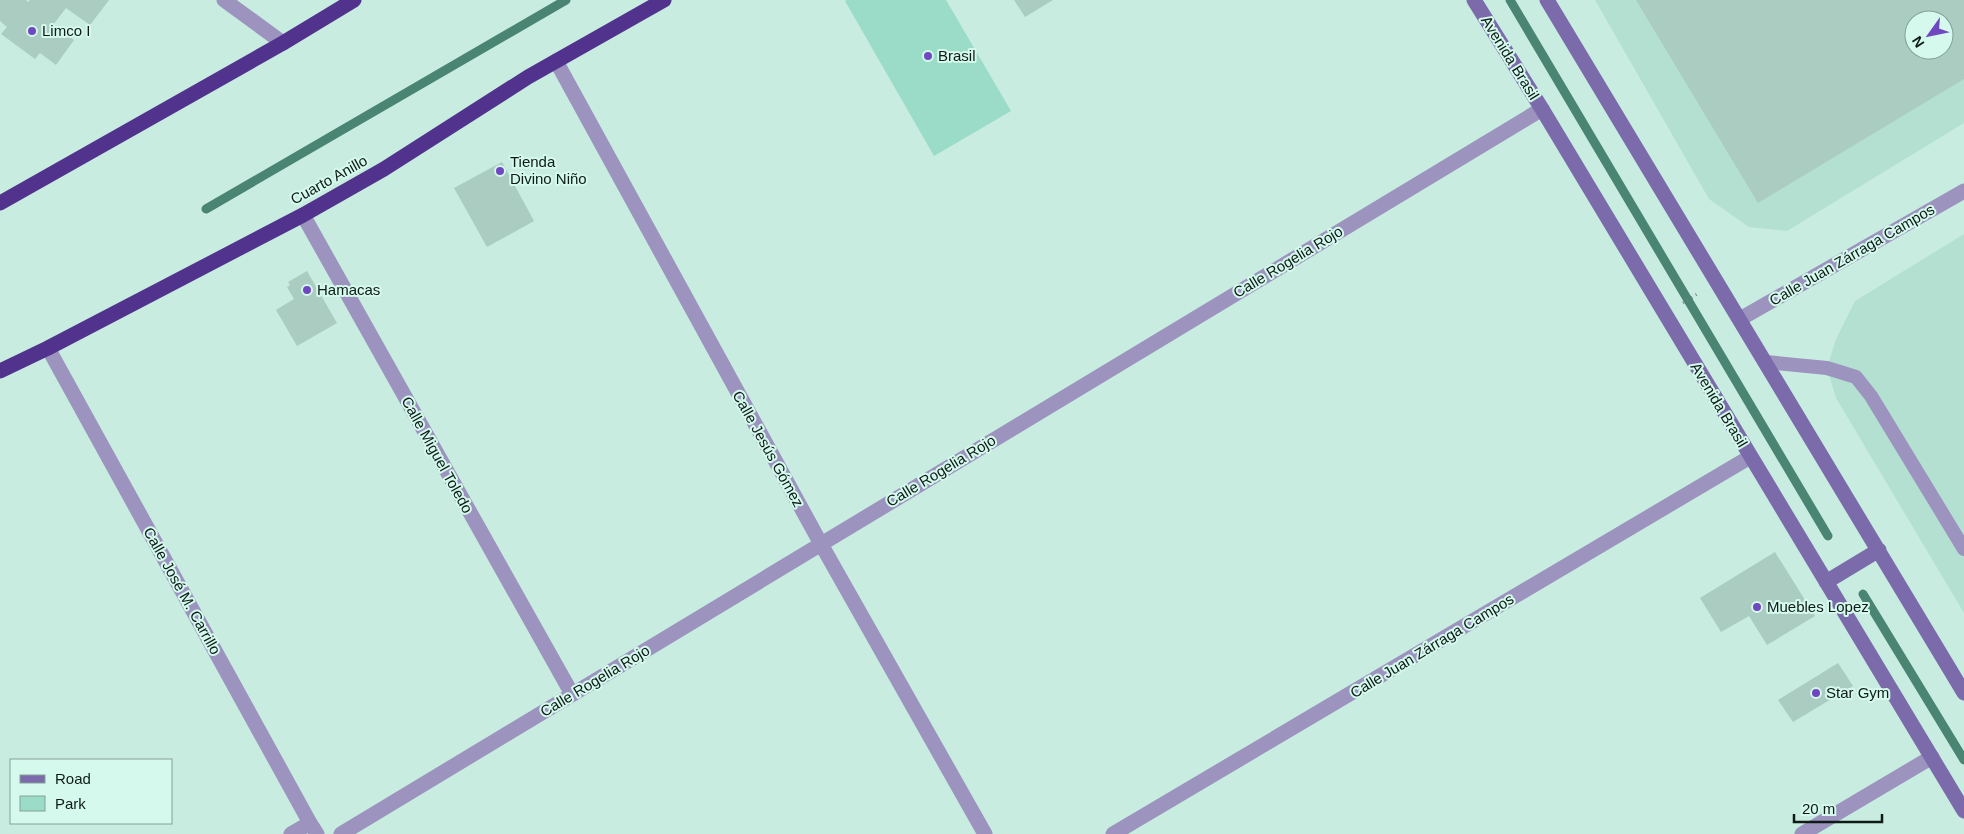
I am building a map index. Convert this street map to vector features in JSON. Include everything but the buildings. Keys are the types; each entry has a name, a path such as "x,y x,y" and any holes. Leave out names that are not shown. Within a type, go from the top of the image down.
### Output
{"highway":[{"path":"0,203 283,43 354,0"},
{"name":"Cuarto Anillo","path":"0,371 48,348 303,215 384,169 556,61 664,0"}],"main road":[{"name":"Avenida Brasil","path":"1474,0 1542,108 1750,458 1964,811"},
{"path":"1547,0 1964,693"},
{"path":"1826,582 1879,550"}],"street":[{"path":"224,0 283,43"},
{"name":"Calle Jesús Gómez","path":"556,61 821,544 985,834"},
{"name":"Calle Rogelia Rojo","path":"341,834 1542,108"},
{"name":"Calle Juan Zárraga Campos","path":"1740,319 1964,191"},
{"name":"Calle Miguel Toledo","path":"303,215 572,694"},
{"name":"Calle José M. Carrillo","path":"48,348 313,829"},
{"name":"Calle Juan Zárraga Campos","path":"1113,834 1750,458"},
{"path":"1802,834 1932,757"},
{"path":"291,834 313,829"}],"lane":[{"path":"1766,362 1827,368 1856,377 1871,396 1964,549"}],"path":[{"path":"1682,303 1703,290"}],"shaded area":[{"path":"1595,0 1964,0 1964,123 1787,231 1749,227 1709,199"},
{"path":"1964,234 1964,613 1836,398 1827,368 1836,339 1855,301"}],"green space":[{"name":"Brasil","path":"946,0 1011,111 934,156 845,1"}],"waterway":[{"path":"206,209 566,0"},
{"path":"1510,0 1828,536"},
{"path":"1863,594 1964,760"}],"place":[{"name":"Limco I","path":"32,31"},
{"name":"Brasil","path":"928,56"},
{"name":"Tienda Divino Niño","path":"500,171"},
{"name":"Hamacas","path":"307,290"},
{"name":"Muebles Lopez","path":"1757,607"},
{"name":"Star Gym","path":"1816,693"}]}
